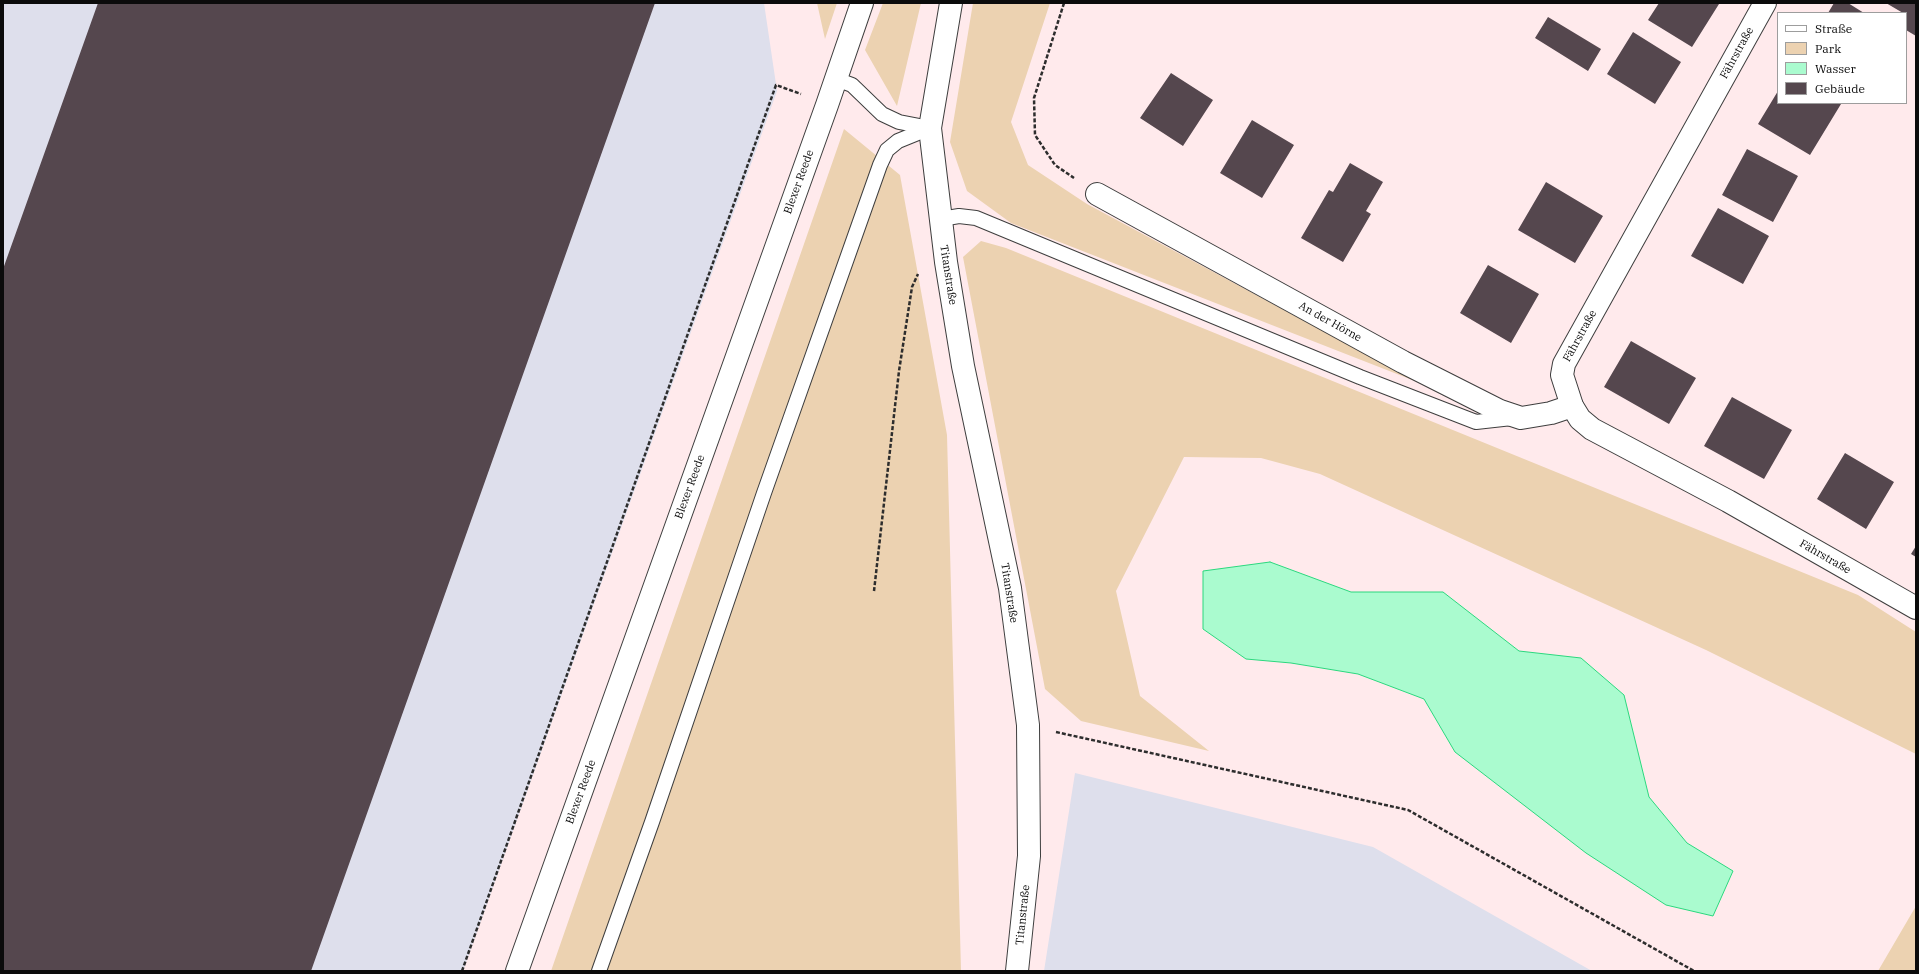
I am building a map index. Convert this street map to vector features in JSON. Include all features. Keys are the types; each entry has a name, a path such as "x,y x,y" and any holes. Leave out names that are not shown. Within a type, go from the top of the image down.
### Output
{"street":[{"name":"Blexer Reede","path":"517,971 827,105 862,3"},
{"path":"930,128 951,3"},
{"name":"Fährstraße","path":"1765,3 1564,364 1562,375 1572,406 1580,419 1592,429 1728,502 1916,608"},
{"name":"Titanstraße","path":"930,128 940,219 963,366 1010,588 1028,725 1029,856 1017,971"},
{"name":"An der Hörne","path":"1097,194 1403,362 1500,411 1521,418 1550,413 1572,406"}],"lane":[{"path":"836,79 852,85 882,114 899,122 930,128"},
{"path":"599,971 652,822 764,493 880,165 887,150 898,142 930,128"},
{"path":"940,219 958,216 976,218 1352,374 1476,422 1521,418"}],"path":[{"path":"1064,3 1034,98 1035,135 1055,165 1097,194"},
{"path":"462,971 776,85 827,105"},
{"path":"874,591 899,371 912,287 917,276 927,264 946,262"},
{"path":"1028,725 1408,810 1694,971"}],"shaded area":[{"path":"3,3 764,3 777,91 463,971 3,971"},
{"path":"1075,773 1373,847 1592,971 1044,971"}],"green space":[{"path":"817,3 837,3 825,39"},
{"path":"883,3 921,3 897,106 865,50"},
{"path":"973,3 1050,3 1011,122 1028,165 1087,204 1420,383 1011,223 967,191 950,142"},
{"path":"844,129 900,175 947,435 961,971 551,971"},
{"path":"981,241 1006,248 1858,595 1916,632 1916,754 1706,650 1320,474 1261,458 1184,457 1116,591 1140,696 1209,751 1081,721 1045,689 963,257"},
{"path":"1916,906 1916,971 1878,971"}],"water":[{"path":"1270,562 1351,592 1443,592 1519,651 1581,658 1624,695 1649,797 1687,843 1733,871 1713,916 1666,905 1586,853 1455,752 1424,699 1358,674 1291,663 1246,659 1203,629 1203,571"}],"building":[{"path":"98,3 655,3 311,971 3,971 3,269"},
{"path":"1659,3 1719,4 1692,47 1648,20"},
{"path":"1834,3 1848,3 1862,12 1829,12"},
{"path":"1886,3 1916,3 1916,36 1907,31 1907,12 1901,12"},
{"path":"1548,17 1601,49 1588,71 1535,38"},
{"path":"1633,32 1681,62 1655,104 1607,74"},
{"path":"1171,73 1213,100 1183,146 1140,118"},
{"path":"1777,93 1777,104 1841,104 1810,155 1758,124"},
{"path":"1252,120 1294,145 1262,198 1220,173"},
{"path":"1747,149 1798,176 1773,222 1722,195"},
{"path":"1350,163 1383,182 1366,211 1371,214 1343,262 1301,238 1329,190 1333,192"},
{"path":"1546,182 1603,216 1575,263 1518,230"},
{"path":"1718,208 1769,236 1743,284 1691,256"},
{"path":"1488,265 1539,294 1511,343 1460,313"},
{"path":"1631,341 1696,378 1669,424 1604,387"},
{"path":"1732,397 1792,430 1764,479 1704,446"},
{"path":"1845,453 1894,482 1866,529 1817,499"},
{"path":"1916,546 1916,557 1911,554"}]}
